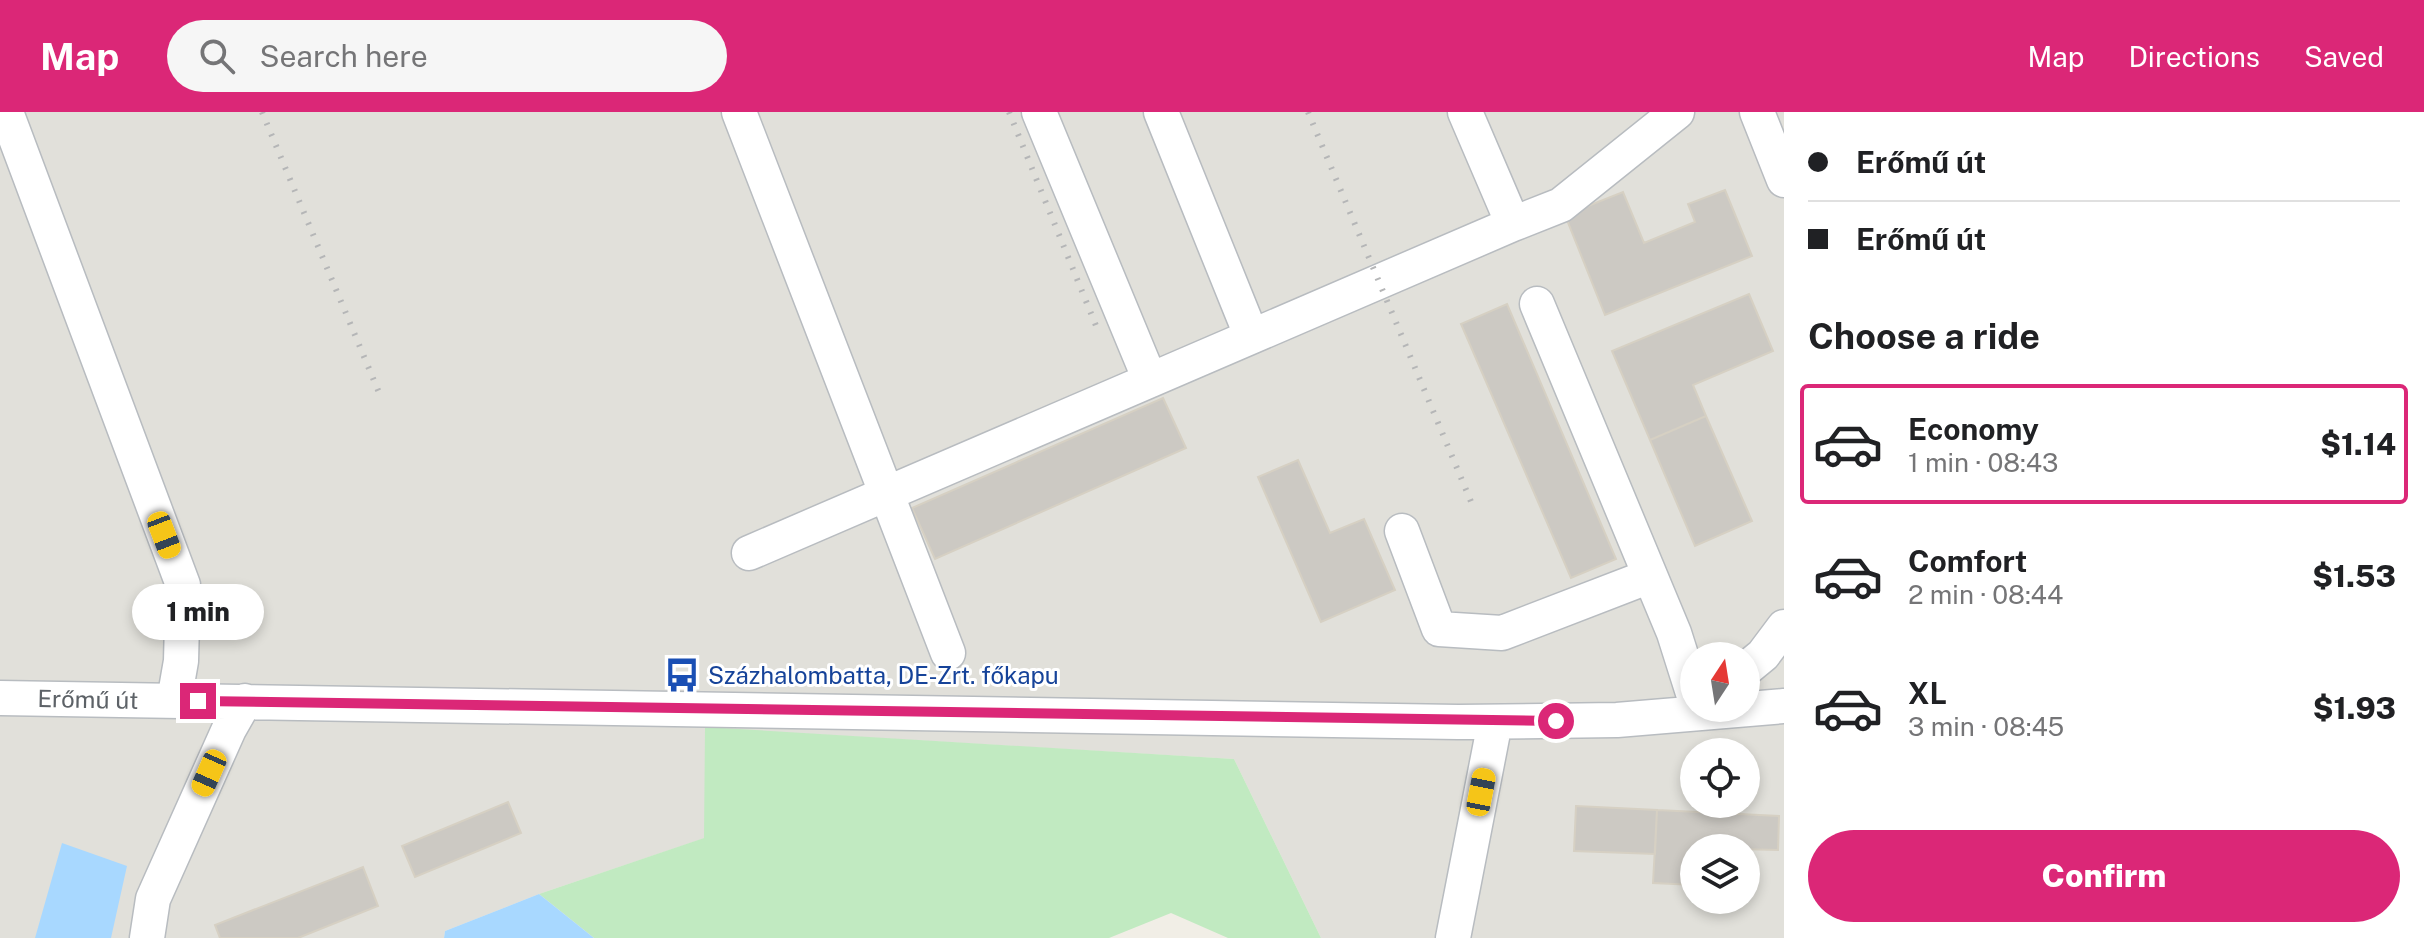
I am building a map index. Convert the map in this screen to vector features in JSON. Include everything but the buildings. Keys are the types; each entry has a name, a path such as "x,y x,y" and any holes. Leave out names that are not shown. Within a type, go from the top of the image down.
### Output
{"street":[{"path":"6,112 183,585 181,661 174,701"},
{"path":"739,112 948,653"},
{"path":"1039,112 1150,380"},
{"path":"1161,112 1251,335"},
{"path":"1465,112 1513,224"},
{"path":"749,553 1251,335 1561,205 1677,112"},
{"path":"1757,112 1784,180"},
{"path":"1537,304 1680,656"},
{"path":"1402,531 1439,629 1502,633 1650,576"},
{"path":"1760,657 1784,627"},
{"name":"Erőmű út","path":"0,698 1495,722 1617,720 1784,706"},
{"name":"Erőmű út","path":"1617,720 1680,698"},
{"path":"147,938 153,899 229,729 245,701"},
{"path":"1453,938 1495,722"}],"shaded area":[{"path":"0,112 1784,112 1784,938 1321,938 1234,759 705,728 705,838 539,894 445,931 444,938 0,938"}],"green space":[{"path":"705,727 1234,759 1321,938 1228,938 1171,913 1109,938 594,938 539,894 704,838"}],"water":[{"path":"62,843 127,866 111,938 35,938"},
{"path":"539,894 594,938 444,938 445,931"}],"railway":[{"path":"262,112 380,395"},
{"path":"1009,112 1099,333"},
{"path":"1308,112 1472,504"}],"place":[{"name":"Százhalombatta, DE-Zrt. főkapu","path":"682,675"}],"route":[{"path":"198,701 1458,722 1556,721"}]}
